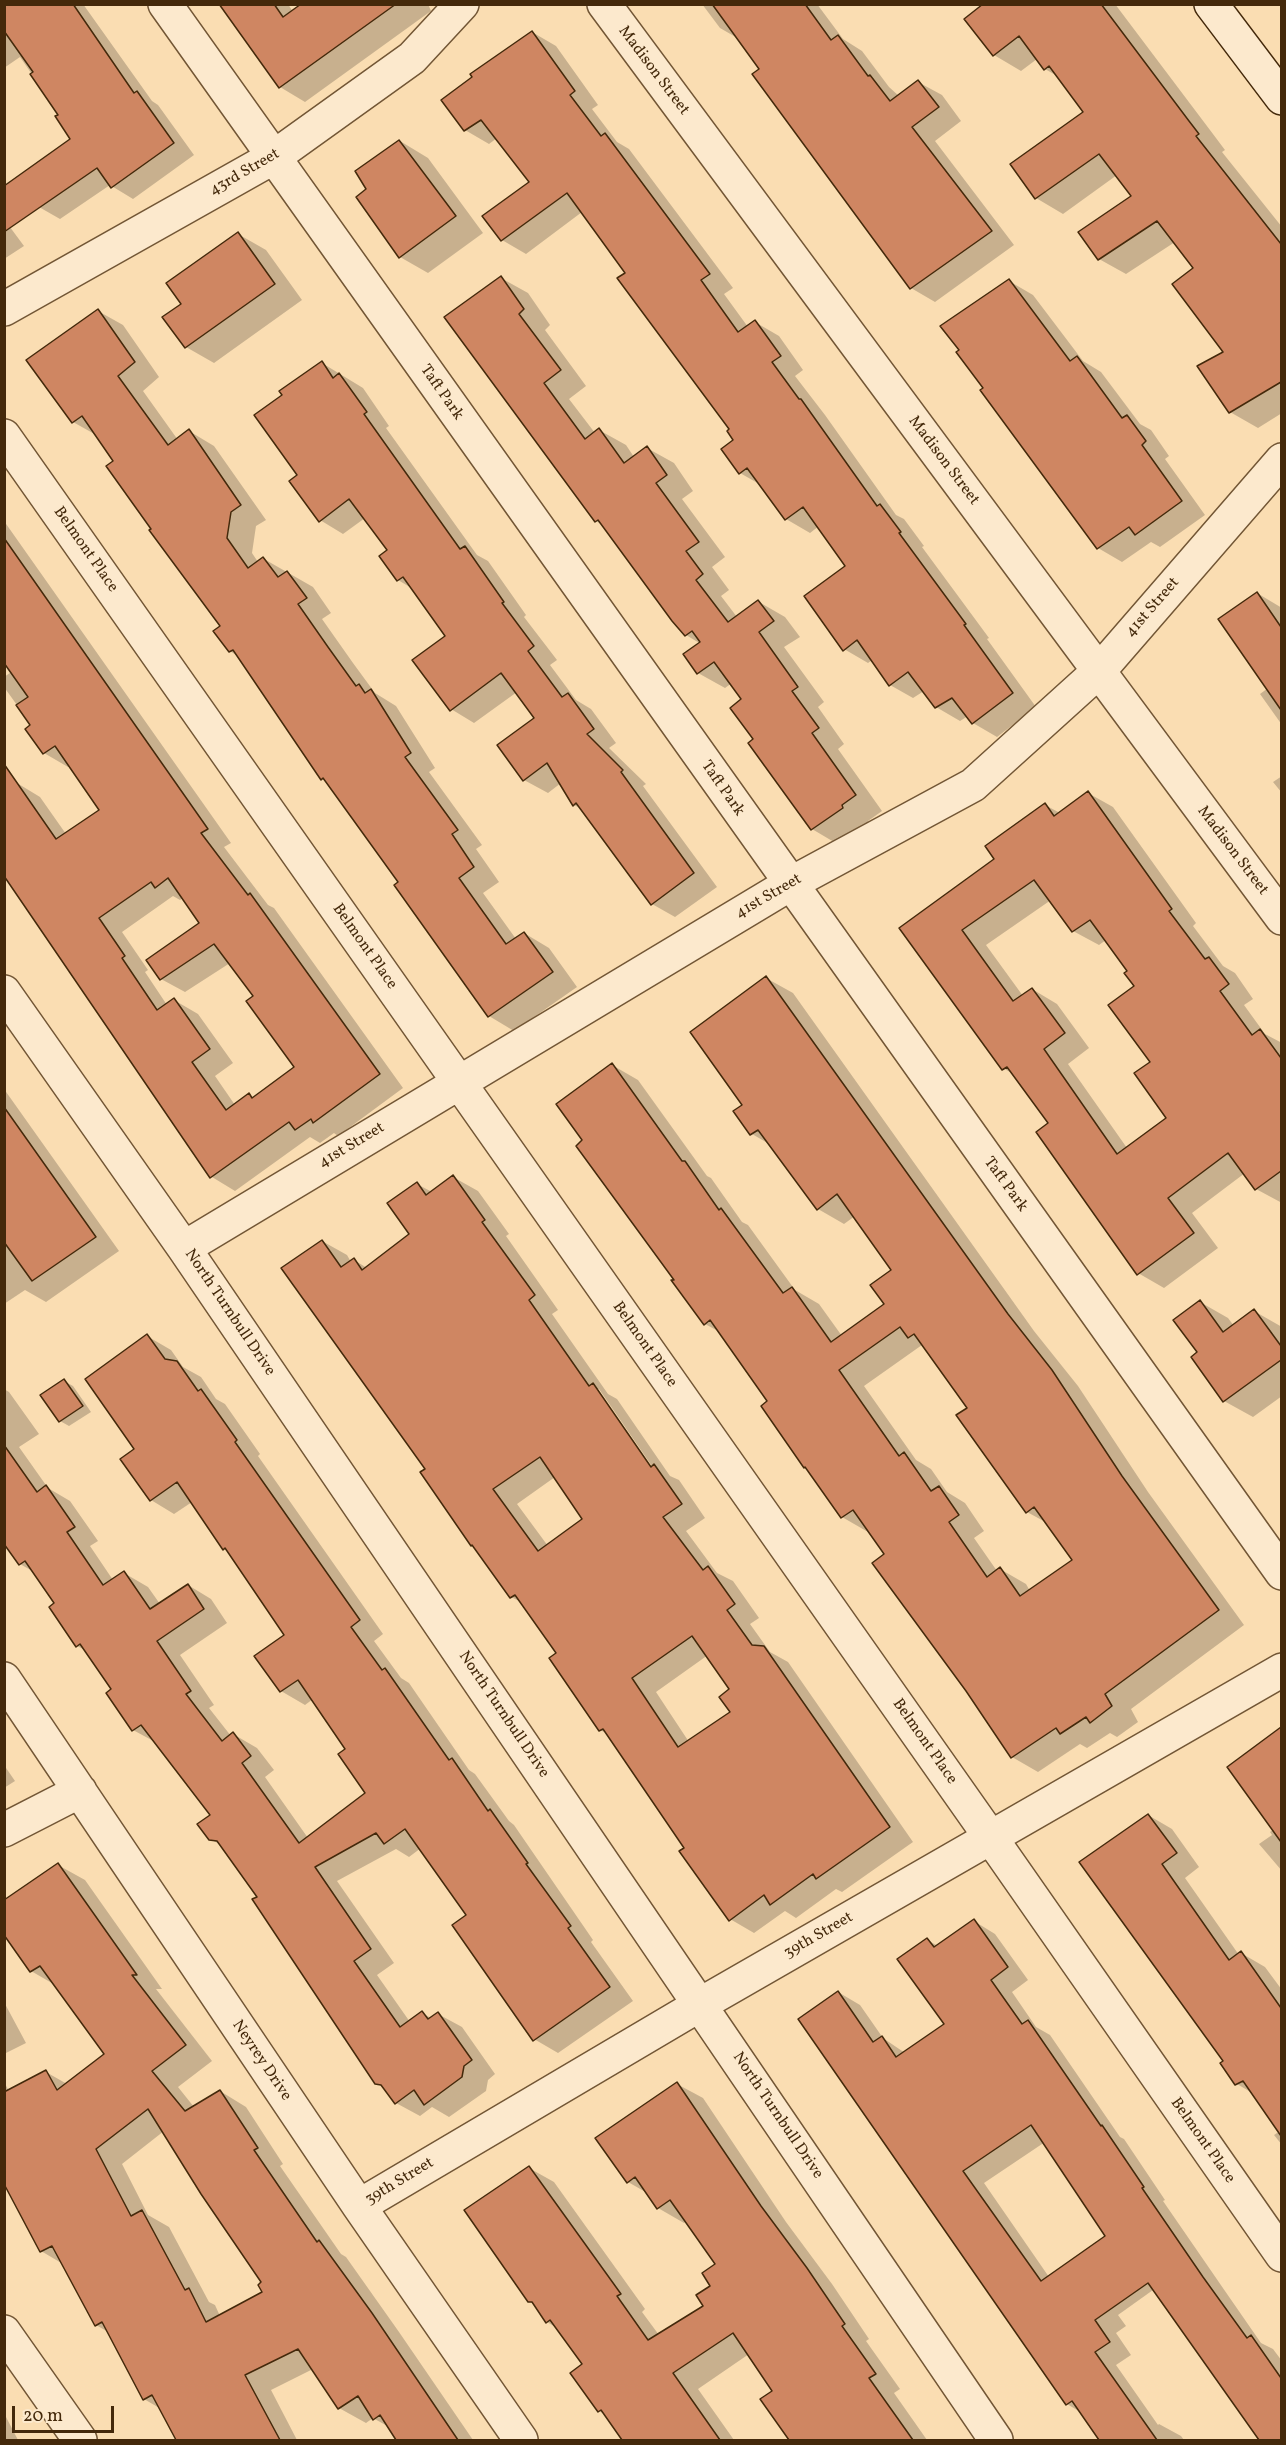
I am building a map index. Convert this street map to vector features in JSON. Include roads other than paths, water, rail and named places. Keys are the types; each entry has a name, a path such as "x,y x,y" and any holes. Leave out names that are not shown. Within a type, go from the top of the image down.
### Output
{"street":[{"name":"Taft Park","path":"165,4 1281,1573"},
{"name":"43rd Street","path":"4,309 274,157 412,58 462,4"},
{"name":"Madison Street","path":"604,4 1281,918"},
{"path":"1211,4 1281,98"},
{"name":"Belmont Place","path":"4,436 991,1838 1281,2255"},
{"name":"41st Street","path":"184,1248 790,884 974,785 1099,671 1281,460"},
{"name":"North Turnbull Drive","path":"4,992 184,1248 996,2440"},
{"name":"39th Street","path":"359,2206 701,2004 1281,1670"},
{"name":"Neyrey Drive","path":"4,1679 359,2206 521,2440"},
{"path":"4,1830 80,1791"},
{"path":"4,2332 80,2440"}]}
